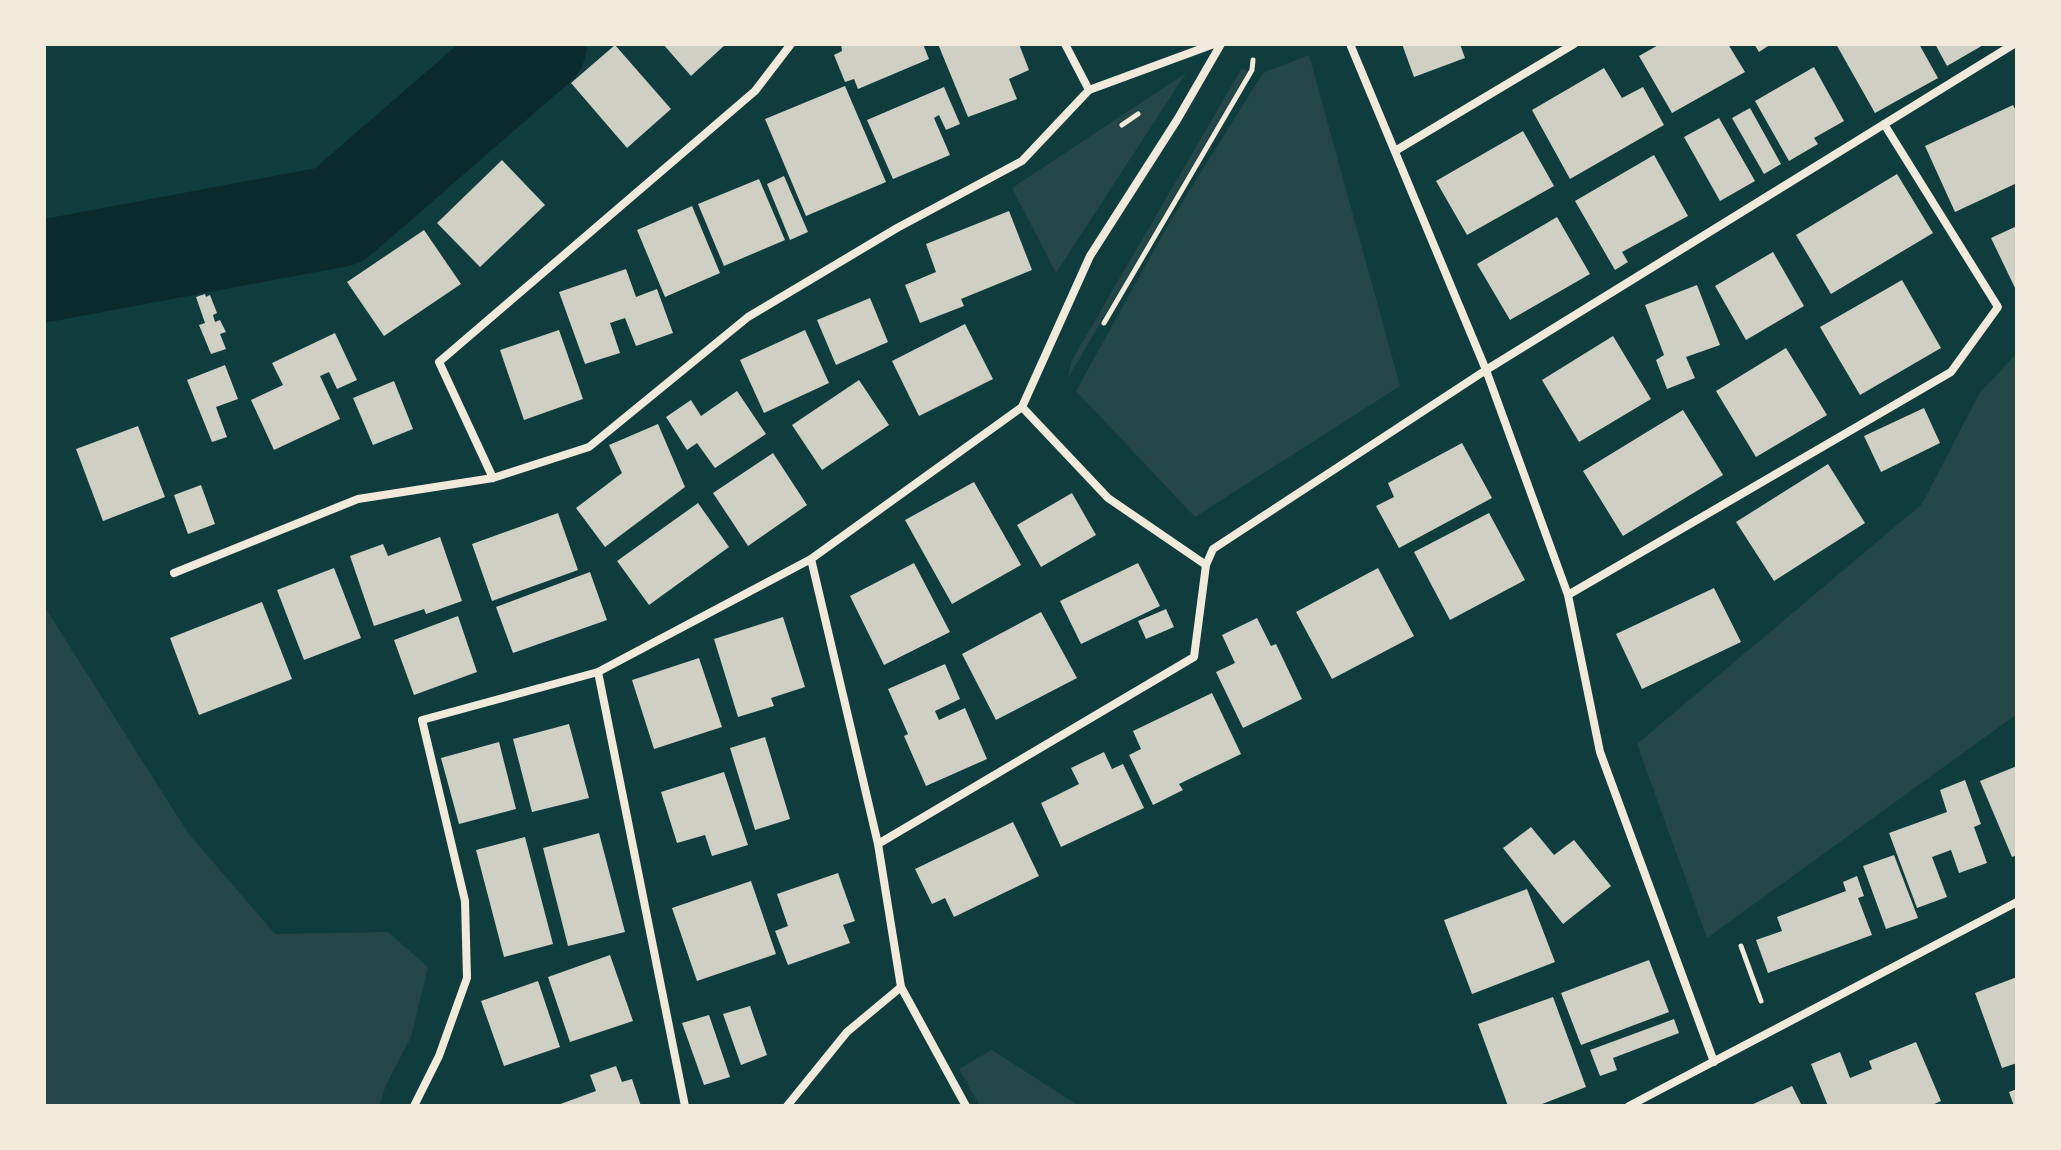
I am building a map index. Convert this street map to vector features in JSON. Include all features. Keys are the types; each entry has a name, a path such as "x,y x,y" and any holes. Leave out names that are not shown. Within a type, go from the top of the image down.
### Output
{"street":[{"path":"493,478 439,362 755,91 791,44"},
{"path":"1065,44 1089,90"},
{"path":"174,573 358,499 493,478 589,447 748,317 897,228 1022,161 1089,90 1214,44"},
{"path":"414,1106 439,1056 467,978 465,901 422,720 598,672 811,559 1022,407 1090,256 1177,120 1221,44"},
{"path":"1350,44 1486,370 1568,595 1600,752 1714,1062"},
{"path":"1395,151 1574,44"},
{"path":"878,844 1194,657 1206,565 1213,549 1486,370 2014,44"},
{"path":"1568,595 1951,372 1998,307 1884,124"},
{"path":"1022,407 1108,498 1206,565"},
{"path":"811,559 878,844 901,987 966,1106"},
{"path":"598,672 685,1106"},
{"path":"1629,1106 2017,902"},
{"path":"787,1106 847,1032 901,987"}],"path":[{"path":"1104,323 1252,70"},
{"path":"1741,946 1762,1004"}],"shaded area":[{"path":"1309,55 1400,386 1195,517 1076,391 1168,225 1263,73"},
{"path":"1242,68 1248,71 1068,378 1072,360"},
{"path":"1186,73 1056,273 1012,188"},
{"path":"2017,353 2017,714 1707,938 1637,744 1922,504 1979,394"},
{"path":"44,606 188,833 275,934 388,932 428,967 411,1037 386,1085 379,1106 44,1106"},
{"path":"992,1050 1079,1106 980,1106 959,1069"}],"building":[{"path":"663,44 726,44 691,76"},
{"path":"841,44 923,44 929,59 858,89 854,79 845,82 834,55 842,51"},
{"path":"938,44 1019,44 1029,70 1009,79 1017,99 968,117"},
{"path":"1402,44 1460,44 1465,58 1414,77"},
{"path":"1660,44 1728,44 1745,72 1672,113 1639,56"},
{"path":"1754,44 1771,44 1759,52"},
{"path":"1836,44 1919,44 1938,78 1875,113"},
{"path":"1935,44 1985,44 1947,66"},
{"path":"615,45 671,109 627,148 571,83"},
{"path":"1814,67 1844,121 1814,138 1818,144 1789,161 1755,101"},
{"path":"1604,68 1622,98 1643,87 1664,125 1570,179 1532,110"},
{"path":"845,86 886,182 806,216 765,119"},
{"path":"944,87 960,124 946,130 939,115 934,118 950,155 893,179 867,120"},
{"path":"2013,105 2017,113 2017,183 1955,212 1925,146"},
{"path":"1750,108 1781,164 1764,174 1732,118"},
{"path":"1719,118 1755,181 1720,201 1684,137"},
{"path":"1523,131 1554,186 1467,235 1436,181"},
{"path":"1654,155 1688,216 1622,252 1628,262 1615,270 1575,201"},
{"path":"502,160 545,205 480,267 437,223"},
{"path":"1897,174 1933,233 1831,294 1796,235"},
{"path":"784,176 808,232 790,240 767,184"},
{"path":"759,179 785,240 724,266 698,204"},
{"path":"692,206 720,273 665,297 637,230"},
{"path":"1009,211 1032,270 961,299 964,306 920,323 905,285 936,272 926,244"},
{"path":"1557,217 1590,274 1510,320 1477,264"},
{"path":"2017,226 2017,292 1991,238"},
{"path":"424,230 461,284 384,336 347,282"},
{"path":"1773,252 1804,306 1746,340 1715,286"},
{"path":"626,269 636,297 657,289 673,333 636,346 625,318 610,323 620,353 585,364 559,292"},
{"path":"1902,280 1941,348 1860,395 1820,327"},
{"path":"1697,285 1720,345 1686,357 1695,378 1667,389 1656,360 1664,355 1645,305"},
{"path":"205,294 206,297 210,295 217,313 213,315 215,322 220,320 226,332 220,334 226,349 211,354 199,325 205,323 196,297"},
{"path":"870,298 888,342 836,365 817,320"},
{"path":"965,324 993,379 919,416 892,361"},
{"path":"559,330 583,399 524,420 500,350"},
{"path":"805,330 829,383 764,413 740,360"},
{"path":"335,333 357,380 337,389 329,372 320,376 340,419 274,450 251,400 283,385 272,363"},
{"path":"1613,336 1651,399 1579,442 1542,380"},
{"path":"1786,348 1827,415 1756,457 1716,391"},
{"path":"225,365 238,399 216,407 227,437 212,442 187,380"},
{"path":"859,380 889,425 822,470 792,425"},
{"path":"394,381 413,429 373,445 353,398"},
{"path":"737,391 766,434 715,468 697,443 687,450 666,417 691,400 701,416"},
{"path":"1924,408 1940,443 1881,472 1864,436"},
{"path":"1683,410 1723,475 1623,536 1583,471"},
{"path":"658,424 685,487 605,547 576,508 622,473 609,445"},
{"path":"138,426 165,497 103,521 76,449"},
{"path":"1462,443 1492,498 1399,548 1376,506 1394,497 1388,483"},
{"path":"773,453 807,505 748,546 713,493"},
{"path":"1828,464 1865,523 1774,581 1736,522"},
{"path":"974,482 1021,565 952,604 905,520"},
{"path":"201,485 215,524 188,534 174,495"},
{"path":"1072,493 1096,535 1041,567 1017,525"},
{"path":"698,503 729,547 649,605 617,561"},
{"path":"558,513 578,570 492,601 472,544"},
{"path":"1489,513 1525,580 1450,620 1414,552"},
{"path":"440,537 462,601 426,614 424,609 374,626 350,556 383,544 388,556"},
{"path":"914,563 950,632 884,665 850,596"},
{"path":"1138,563 1160,606 1081,644 1060,601"},
{"path":"334,568 361,638 304,660 277,590"},
{"path":"1378,568 1414,636 1332,679 1296,612"},
{"path":"590,572 607,620 513,653 496,607"},
{"path":"1714,588 1741,642 1642,689 1616,634"},
{"path":"262,602 292,679 199,715 170,638"},
{"path":"1166,609 1174,627 1146,639 1138,621"},
{"path":"1041,612 1077,678 996,720 962,654"},
{"path":"458,616 477,672 414,695 394,640"},
{"path":"783,617 805,687 771,698 774,706 738,717 714,639"},
{"path":"1257,618 1271,646 1276,644 1302,699 1243,728 1216,672 1235,663 1222,635"},
{"path":"699,658 722,727 654,749 632,680"},
{"path":"945,664 960,699 935,711 939,720 965,708 987,759 926,786 888,689"},
{"path":"1212,693 1241,754 1179,784 1183,790 1153,805 1129,755 1141,749 1133,731"},
{"path":"569,724 589,798 532,812 513,739"},
{"path":"765,737 790,819 755,830 730,748"},
{"path":"499,742 516,809 459,824 441,758"},
{"path":"1104,752 1112,769 1123,764 1144,808 1061,847 1041,803 1079,784 1071,768"},
{"path":"2017,766 2017,855 2012,857 1980,781"},
{"path":"724,772 748,845 712,856 705,835 677,843 661,792"},
{"path":"1965,780 1981,824 1974,827 1987,863 1959,873 1951,850 1932,857 1947,897 1917,908 1889,833 1947,812 1940,790"},
{"path":"1013,822 1039,876 954,917 945,898 932,904 915,869"},
{"path":"1531,827 1554,855 1574,840 1611,886 1563,924 1503,848"},
{"path":"599,833 625,932 568,946 543,848"},
{"path":"525,837 553,944 504,957 476,850"},
{"path":"1894,855 1918,918 1886,929 1863,866"},
{"path":"838,873 855,921 843,925 850,943 788,965 775,931 788,926 777,894"},
{"path":"1857,876 1864,896 1858,898 1872,935 1768,973 1756,940 1782,931 1777,917 1846,891 1843,882"},
{"path":"751,881 776,954 697,981 672,908"},
{"path":"1527,889 1555,962 1472,994 1444,920"},
{"path":"610,955 633,1021 570,1042 548,977"},
{"path":"1649,960 1669,1012 1581,1045 1561,993"},
{"path":"2017,977 2017,1063 2002,1068 1975,993"},
{"path":"538,981 560,1047 504,1066 481,1001"},
{"path":"1553,997 1586,1087 1537,1106 1508,1106 1478,1024"},
{"path":"750,1006 767,1055 741,1065 723,1014"},
{"path":"709,1015 730,1077 704,1085 682,1023"},
{"path":"1674,1019 1679,1033 1613,1058 1617,1070 1600,1076 1590,1050"},
{"path":"1916,1042 1941,1101 1930,1106 1828,1106 1811,1064 1840,1052 1850,1078 1872,1069 1869,1061"},
{"path":"616,1066 622,1082 632,1079 641,1106 555,1106 596,1091 590,1075"},
{"path":"1792,1086 1802,1106 1749,1106"},
{"path":"2017,1089 2017,1106 2014,1106 2009,1092"}],"waterway":[{"path":"44,271 338,216 536,44"}]}
